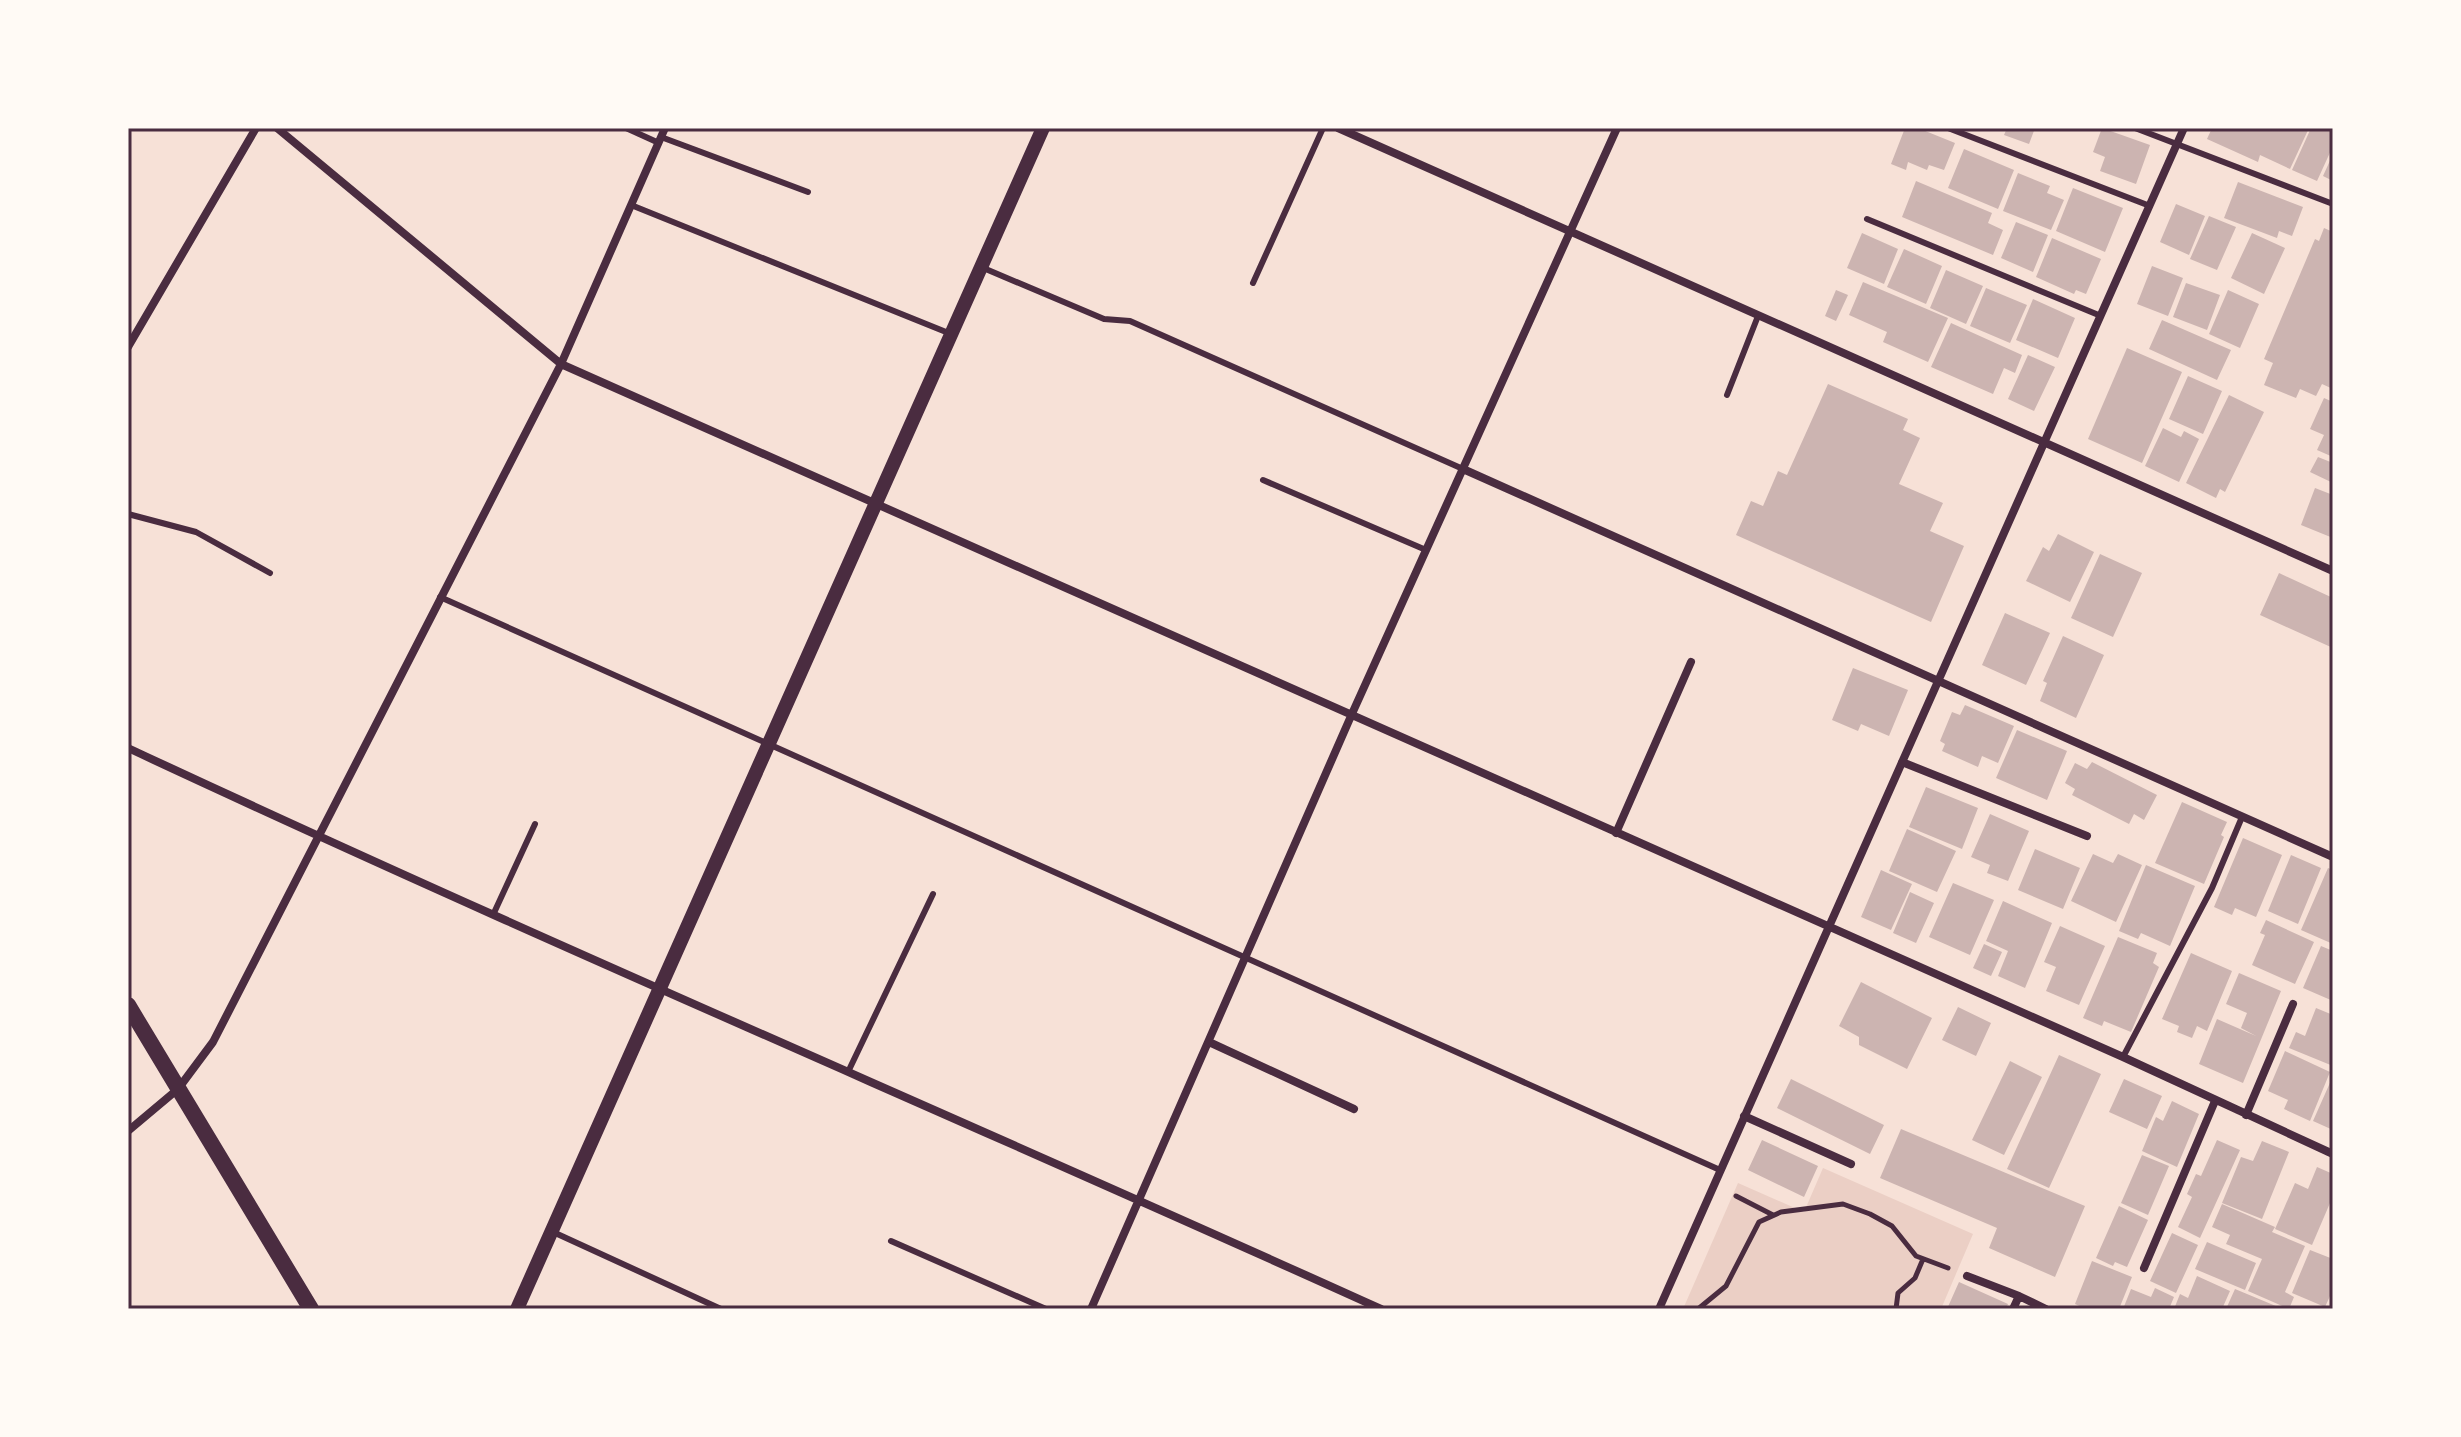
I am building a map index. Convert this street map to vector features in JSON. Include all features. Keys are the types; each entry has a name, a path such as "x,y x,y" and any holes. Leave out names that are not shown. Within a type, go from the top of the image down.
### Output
{"main road":[{"path":"128,1005 311,1309"}],"street":[{"path":"128,347 256,128"},
{"path":"277,128 561,364 2123,1057 2333,1154"},
{"path":"517,1309 1043,128"},
{"path":"1338,128 2333,571"},
{"path":"1091,1309 1351,716 1617,128"},
{"path":"1659,1309 2184,128"},
{"path":"128,1131 178,1089 213,1042 561,364 662,136"},
{"path":"1463,469 2333,857"},
{"path":"1616,833 1691,662"},
{"path":"128,748 660,990 1381,1309"},
{"path":"1902,762 2087,836"},
{"path":"2246,1115 2293,1004"},
{"path":"1209,1042 1354,1109"},
{"path":"2144,1268 2215,1101"},
{"path":"1744,1116 1851,1164"},
{"path":"1967,1276 2046,1309"},
{"path":"2013,1309 2019,1296"}],"lane":[{"path":"626,128 662,136 808,192"},
{"path":"1253,283 1323,128"},
{"path":"1948,128 2150,206"},
{"path":"2135,128 2333,204"},
{"path":"631,205 952,334"},
{"path":"1867,219 2101,316"},
{"path":"981,267 1104,319 1130,321 1463,469"},
{"path":"1727,395 1758,316"},
{"path":"1263,480 1426,550"},
{"path":"128,514 196,532 270,573"},
{"path":"440,597 1720,1170"},
{"path":"2123,1057 2212,888 2242,817"},
{"path":"493,915 535,824"},
{"path":"848,1072 933,894"},
{"path":"552,1231 721,1309"},
{"path":"891,1241 1046,1309"}],"path":[{"path":"1714,1184 1774,1215"},
{"path":"1698,1309 1726,1286 1759,1222 1774,1215 1843,1204 1892,1226 1916,1256 1923,1259 1915,1278 1898,1293 1896,1309"}],"shaded area":[{"path":"1823,1168 1973,1234 1941,1309 1683,1309 1738,1183 1804,1212"}],"building":[{"path":"1905,128 1918,128 1955,143 1944,170 1929,165 1927,170 1908,162 1906,170 1891,164"},
{"path":"2007,128 2035,128 2029,144 2004,135"},
{"path":"2102,128 2150,145 2136,184 2100,171 2105,157 2093,152"},
{"path":"2212,128 2309,128 2290,169 2260,155 2258,162 2207,139"},
{"path":"2311,128 2333,128 2333,146 2317,181 2292,170"},
{"path":"1964,149 2014,170 1998,209 1948,188"},
{"path":"2333,154 2333,181 2323,176"},
{"path":"2018,173 2050,186 2047,193 2064,200 2051,230 2003,211"},
{"path":"1916,181 1992,213 1988,223 2003,230 1993,255 1902,217"},
{"path":"2238,182 2303,207 2292,236 2279,231 2277,238 2224,218"},
{"path":"2073,188 2123,208 2105,252 2056,231"},
{"path":"2176,204 2205,216 2189,255 2160,242"},
{"path":"2209,216 2236,227 2217,270 2190,259"},
{"path":"2016,222 2048,235 2033,272 2001,258"},
{"path":"2324,228 2333,232 2333,389 2322,384 2316,396 2300,389 2296,398 2264,385 2273,363 2264,359 2315,239 2319,241"},
{"path":"1862,233 1898,249 1884,284 1847,268"},
{"path":"2252,233 2285,248 2264,294 2231,278"},
{"path":"2052,238 2101,259 2086,294 2076,290 2074,294 2036,277"},
{"path":"1904,249 1942,266 1926,304 1887,287"},
{"path":"2152,266 2183,278 2168,316 2137,304"},
{"path":"1946,270 1983,286 1966,324 1930,308"},
{"path":"1863,282 1948,318 1928,362 1883,342 1887,332 1849,315"},
{"path":"2186,283 2220,295 2207,330 2173,317"},
{"path":"1986,288 2027,305 2010,343 1970,326"},
{"path":"1836,290 1848,295 1836,321 1825,316"},
{"path":"2228,290 2259,304 2240,348 2209,334"},
{"path":"2033,299 2075,318 2058,358 2016,340"},
{"path":"2162,320 2231,350 2217,380 2149,349"},
{"path":"1951,323 2022,355 2015,373 2004,368 1993,394 1931,367"},
{"path":"2127,348 2182,372 2142,463 2088,439"},
{"path":"2028,355 2055,367 2034,411 2008,399"},
{"path":"2188,376 2222,391 2203,434 2169,419"},
{"path":"1828,384 1908,419 1903,430 1920,438 1899,484 1943,503 1930,531 1964,546 1931,622 1736,535 1751,501 1763,506 1778,471 1787,475"},
{"path":"2229,395 2264,412 2225,492 2220,489 2216,498 2186,483"},
{"path":"2324,398 2333,402 2333,457 2317,450 2324,435 2310,429"},
{"path":"2163,428 2181,437 2184,431 2199,439 2179,482 2145,466"},
{"path":"2318,457 2333,463 2333,483 2310,472"},
{"path":"2315,488 2333,495 2333,538 2301,525"},
{"path":"2058,534 2094,552 2070,602 2026,581 2043,547 2049,551"},
{"path":"2100,554 2142,573 2113,637 2071,618"},
{"path":"2279,573 2333,598 2333,648 2260,615"},
{"path":"2005,613 2050,633 2026,685 1982,665"},
{"path":"2063,636 2104,655 2076,718 2040,701 2047,683 2043,681"},
{"path":"1853,668 1908,690 1889,736 1861,724 1858,731 1832,720"},
{"path":"1965,705 2014,726 1998,763 1982,756 1978,767 1942,751 1945,744 1940,741 1952,712 1960,715"},
{"path":"2017,730 2067,751 2047,800 1996,778"},
{"path":"2092,762 2157,795 2144,820 2134,814 2129,824 2072,795 2075,789 2065,783 2075,763 2087,769"},
{"path":"1926,787 1978,808 1962,849 1909,827"},
{"path":"2182,802 2227,822 2221,835 2224,837 2204,884 2155,863"},
{"path":"1990,814 2029,831 2008,881 1987,873 1990,865 1971,857"},
{"path":"1907,829 1956,851 1937,892 1889,871"},
{"path":"2243,838 2282,855 2256,917 2235,908 2232,915 2214,907"},
{"path":"2035,849 2080,868 2063,909 2018,890"},
{"path":"2093,854 2113,863 2118,854 2142,865 2116,922 2071,901"},
{"path":"2291,855 2321,868 2298,924 2268,911"},
{"path":"2146,865 2195,886 2170,946 2141,933 2138,939 2119,931"},
{"path":"2328,868 2333,870 2333,944 2301,930"},
{"path":"1881,870 1912,884 1891,930 1861,917"},
{"path":"1953,883 1994,900 1970,955 1929,937"},
{"path":"1910,892 1934,903 1916,943 1893,933"},
{"path":"2003,901 2052,923 2025,988 1998,976 2008,951 1986,941"},
{"path":"2266,920 2314,942 2295,984 2252,965 2265,935 2260,933"},
{"path":"2060,926 2105,946 2079,1005 2046,991 2056,967 2044,962"},
{"path":"2118,937 2157,953 2153,963 2159,967 2131,1032 2104,1021 2102,1026 2083,1018"},
{"path":"1984,944 2002,952 1991,976 1973,968"},
{"path":"2321,946 2333,951 2333,1001 2303,988"},
{"path":"2191,953 2232,971 2207,1031 2197,1026 2192,1038 2177,1032 2179,1026 2162,1019"},
{"path":"2239,973 2281,991 2243,1083 2199,1064 2217,1019 2256,1036 2241,1028 2247,1013 2226,1004"},
{"path":"1861,982 1932,1018 1907,1069 1859,1045 1859,1037 1839,1026"},
{"path":"1958,1007 1991,1023 1976,1056 1942,1040"},
{"path":"2316,1008 2333,1015 2333,1066 2289,1048 2296,1032 2305,1036"},
{"path":"2285,1051 2330,1072 2310,1121 2284,1109 2288,1100 2268,1091"},
{"path":"2059,1055 2101,1074 2049,1188 2007,1169"},
{"path":"2010,1061 2042,1077 2004,1155 1972,1140"},
{"path":"2333,1076 2333,1130 2313,1121"},
{"path":"1791,1079 1884,1125 1870,1154 1777,1108"},
{"path":"2124,1079 2162,1096 2147,1129 2109,1112"},
{"path":"2172,1101 2199,1114 2177,1167 2142,1151 2156,1117 2163,1121"},
{"path":"1901,1129 2085,1206 2055,1277 1989,1248 1997,1228 1880,1178"},
{"path":"1762,1140 1818,1166 1804,1197 1748,1170"},
{"path":"2217,1140 2240,1150 2200,1238 2178,1227 2192,1197 2187,1194 2196,1174 2201,1176"},
{"path":"2262,1141 2289,1152 2262,1219 2222,1203 2241,1157 2253,1161"},
{"path":"2142,1155 2169,1166 2148,1215 2121,1203"},
{"path":"2317,1167 2333,1174 2333,1196 2312,1245 2275,1229 2295,1183 2308,1189"},
{"path":"2222,1204 2275,1227 2272,1232 2305,1246 2285,1292 2294,1297 2289,1309 2248,1291 2262,1259 2226,1244 2230,1235 2212,1227"},
{"path":"2119,1206 2148,1220 2127,1267 2115,1262 2113,1266 2096,1258"},
{"path":"2172,1233 2198,1245 2176,1293 2150,1281"},
{"path":"2207,1242 2256,1263 2245,1290 2195,1269"},
{"path":"2310,1250 2333,1259 2333,1297 2330,1296 2325,1307 2292,1293"},
{"path":"2092,1261 2132,1277 2119,1309 2086,1309 2075,1304"},
{"path":"2197,1276 2230,1291 2222,1309 2174,1309 2180,1294 2188,1298"},
{"path":"1959,1282 2008,1304 2006,1309 1947,1309"},
{"path":"2155,1288 2174,1297 2169,1309 2123,1309 2131,1289 2151,1297"},
{"path":"2235,1289 2283,1309 2226,1309"}]}
